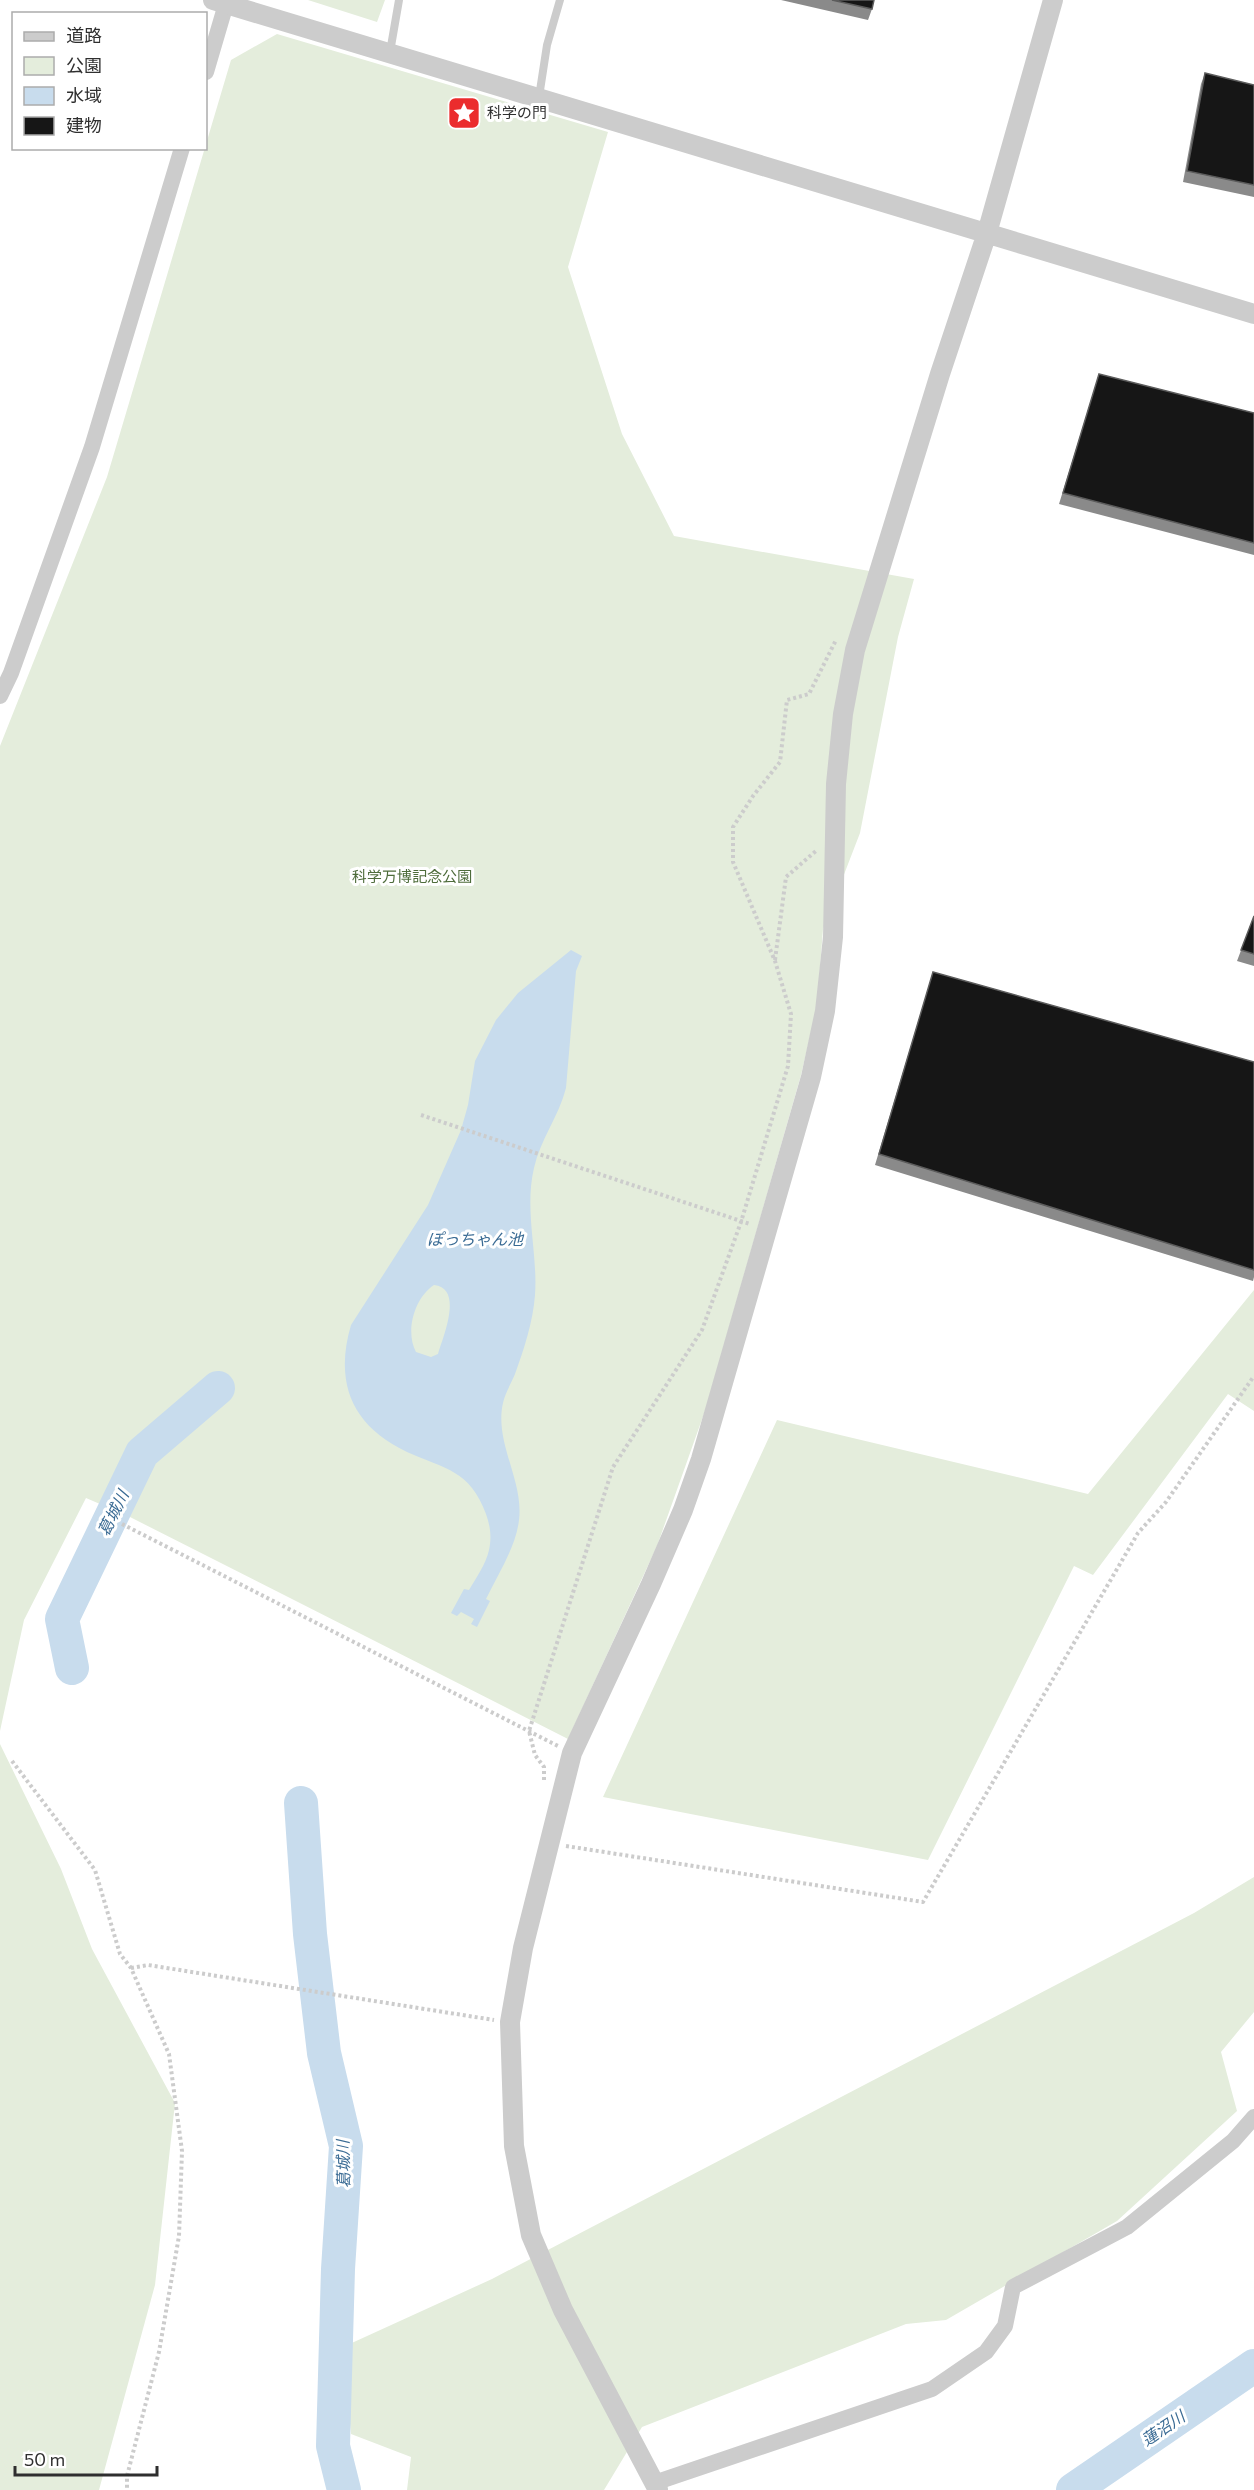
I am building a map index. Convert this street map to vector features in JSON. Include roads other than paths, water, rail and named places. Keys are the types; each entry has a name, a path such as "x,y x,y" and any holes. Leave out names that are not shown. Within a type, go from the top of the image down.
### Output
{"street":[{"path":"1053,0 987,232 940,374 855,650 843,714 836,784 833,937 825,1011 811,1077 701,1459 683,1510 651,1584 572,1753 548,1843 523,1948 510,2022 514,2146 531,2235 563,2310 656,2486 932,2389 986,2352 1005,2326 1013,2287 1127,2227 1233,2142 1254,2117"},
{"path":"207,67 220,2 1254,314"},
{"path":"0,696 11,673 92,447 181,150"}],"lane":[{"path":"390,52 399,0"},
{"path":"539,98 547,45 560,0"}],"water":[{"name":"ぽっちゃん池","path":"571,950 582,956 576,971 566,1088 537,1158 531,1184 530,1200 535,1263 535,1295 532,1315 522,1355 504,1399 501,1418 505,1447 517,1491 519,1520 510,1550 486,1599 490,1601 477,1627 471,1624 474,1619 461,1612 457,1616 451,1613 464,1589 469,1590 478,1576 489,1550 489,1527 480,1499 472,1488 455,1473 388,1441 361,1416 352,1400 347,1384 346,1346 351,1325 428,1205 461,1130 468,1105 475,1061 496,1020 518,993","holes":["434,1285 443,1288 448,1295 449,1314 438,1354 431,1357 416,1352 411,1335 413,1316 421,1298 427,1291"]}],"waterway":[{"name":"葛城川","path":"72,1668 62,1619 142,1453 218,1388"},
{"name":"葛城川","path":"301,1803 310,1934 324,2053 346,2146 338,2269 333,2446 344,2490"},
{"name":"蓮沼川","path":"1073,2490 1254,2366"}],"place":[{"name":"科学の門","path":"464,113"}],"park label":[{"name":"科学万博記念公園","path":"412,877"}]}
